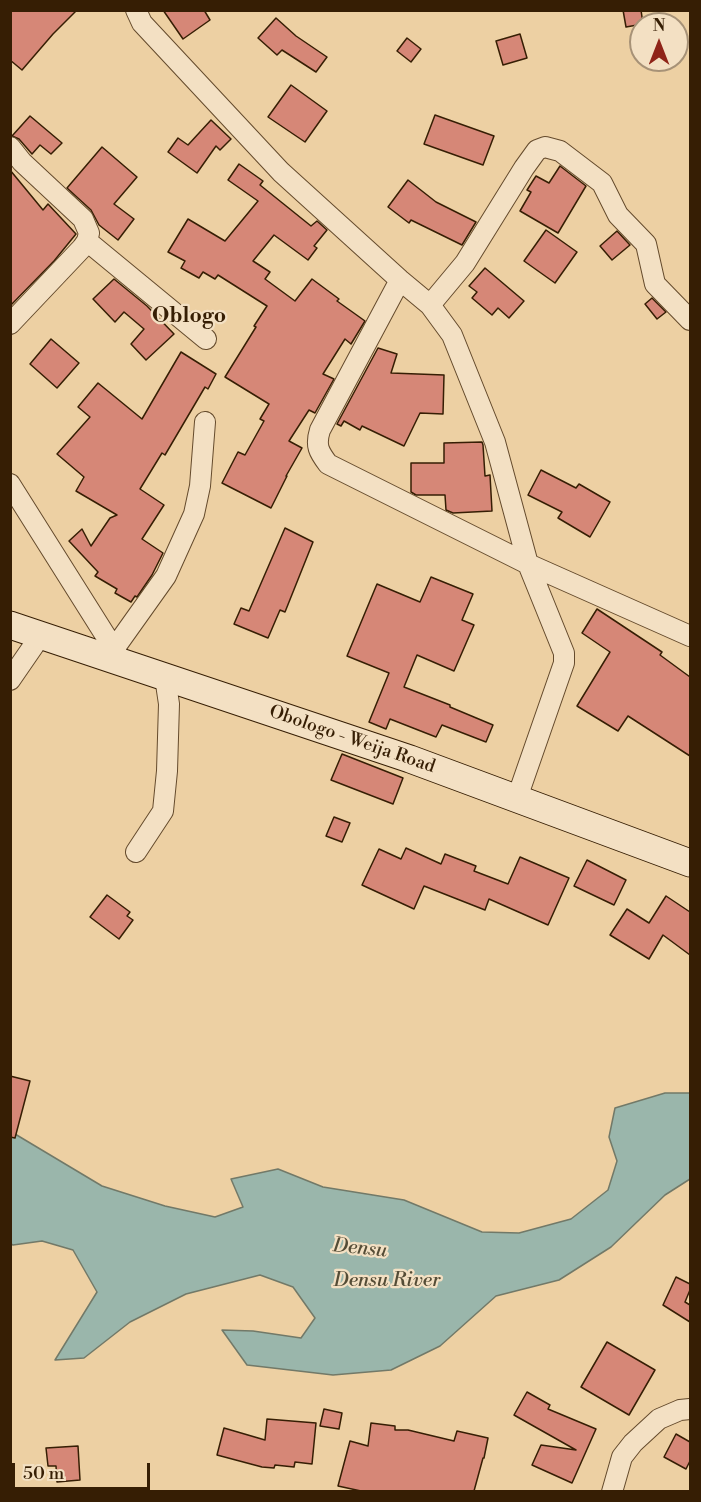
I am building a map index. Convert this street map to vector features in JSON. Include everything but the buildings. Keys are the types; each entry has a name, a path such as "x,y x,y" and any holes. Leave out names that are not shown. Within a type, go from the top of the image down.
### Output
{"street":[{"path":"136,10 142,23 281,172 429,304 452,335 495,442 528,564 564,653 564,663 517,798"},
{"path":"10,147 22,162 83,219 88,233 87,241 10,324"},
{"path":"429,304 465,263 537,150 545,147 560,151 602,183 618,215 645,244 655,284 690,320"},
{"path":"87,241 206,339"},
{"path":"400,280 316,440 328,464 528,564 690,636"},
{"path":"10,484 118,655 166,576 194,514 200,486 205,422"},
{"name":"Obologo - Weija Road","path":"10,625 118,655 165,676 410,759 690,863"},
{"path":"10,680 41,635"},
{"path":"136,852 163,811 169,704 165,676"},
{"path":"612,1491 622,1457 633,1443 659,1419 680,1410 690,1409"}],"water":[{"name":"Densu River","path":"665,1093 690,1093 690,1179 665,1195 611,1247 559,1280 496,1296 440,1346 391,1370 333,1375 247,1365 222,1330 253,1331 301,1338 315,1318 293,1287 260,1275 186,1294 130,1322 84,1358 55,1360 97,1292 73,1250 42,1241 11,1244 10,1131 102,1186 165,1206 215,1217 243,1207 231,1179 278,1169 323,1187 404,1200 482,1232 519,1233 571,1219 608,1190 617,1161 609,1137 615,1108"}],"district":[{"name":"Oblogo","path":"189,317"}],"water label":[{"name":"Densu","path":"360,1249"}]}
